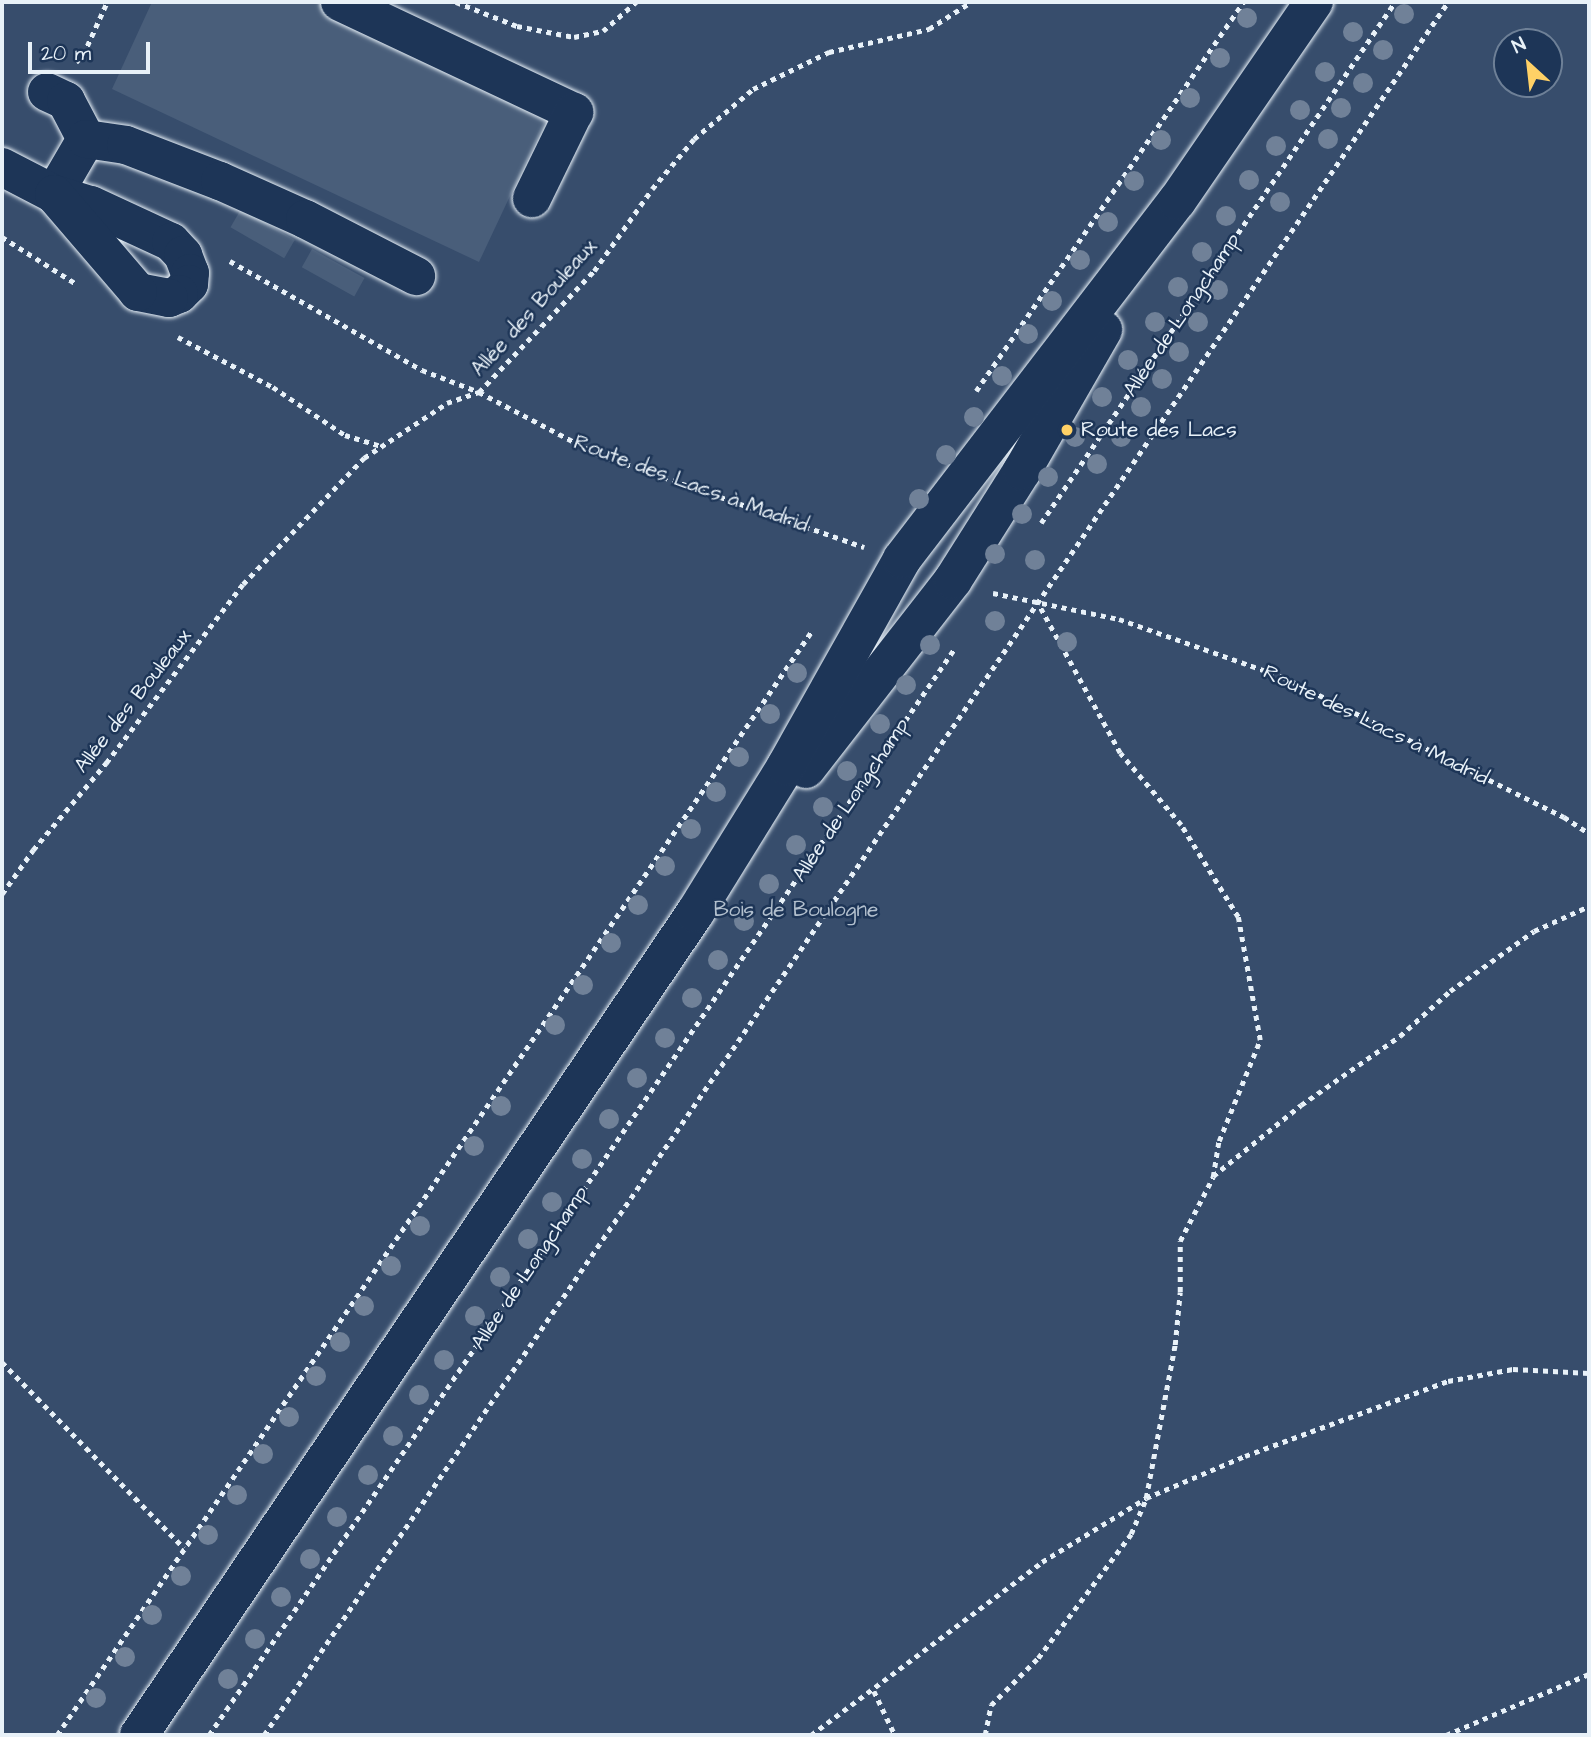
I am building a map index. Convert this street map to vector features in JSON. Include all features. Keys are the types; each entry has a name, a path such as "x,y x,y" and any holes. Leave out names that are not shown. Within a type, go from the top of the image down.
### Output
{"main road":[{"path":"340,2 574,112 532,198"},
{"path":"139,1731 695,913 786,766 901,559 1177,201 1314,2"},
{"path":"52,94 65,101 86,139"},
{"path":"54,194 86,139"},
{"path":"86,139 125,145 220,181 305,219 416,276"},
{"path":"2,167 54,194 91,205 171,242 183,255 190,273 189,284 179,294 169,298 138,292 124,279 54,194"},
{"path":"695,913 953,580 1022,471 1177,201"}],"path":[{"path":"52,94 83,55 107,2"},
{"path":"456,2 517,26 574,37 603,31 636,2"},
{"name":"Allée des Bouleaux","path":"2,894 33,850 106,763 243,584 364,458 447,403 479,392 594,271 652,189 694,139 753,89 829,52 929,29 971,2"},
{"path":"969,401 1243,2"},
{"name":"Allée de Longchamp","path":"1040,524 1395,2"},
{"path":"264,1735 1448,2"},
{"name":"Route des Lacs à Madrid","path":"228,261 422,370 479,392 597,454 704,494 869,548 862,558"},
{"path":"149,295 145,317 273,387 345,435 383,446"},
{"path":"985,604 1001,581"},
{"name":"Route des Lacs à Madrid","path":"993,593 1119,619 1283,677 1564,817 1589,833"},
{"path":"985,1735 991,1704 1038,1658 1130,1534 1146,1498 1175,1345 1180,1292 1180,1241 1213,1177 1219,1141 1260,1040 1238,917 1181,825 1120,753 1037,602"},
{"path":"57,1735 812,631"},
{"name":"Allée de Longchamp","path":"209,1735 962,638"},
{"path":"1213,1177 1301,1105 1400,1036 1451,991 1524,939 1589,906"},
{"path":"2,1362 184,1548"},
{"path":"811,1735 874,1691 950,1629 1042,1562 1146,1498 1245,1456 1448,1381 1513,1369 1589,1373"},
{"path":"1446,1735 1589,1674"},
{"path":"874,1691 895,1735"}],"green space":[{"name":"Bois de Boulogne","path":"2,2 1589,2 1589,1735 2,1735"}],"building":[{"path":"152,2 318,2 550,111 479,262 112,89"},
{"path":"241,209 295,240 284,258 230,227"},
{"path":"312,249 364,278 354,296 302,267"}],"place":[{"name":"Route des Lacs","path":"1067,430"}]}
